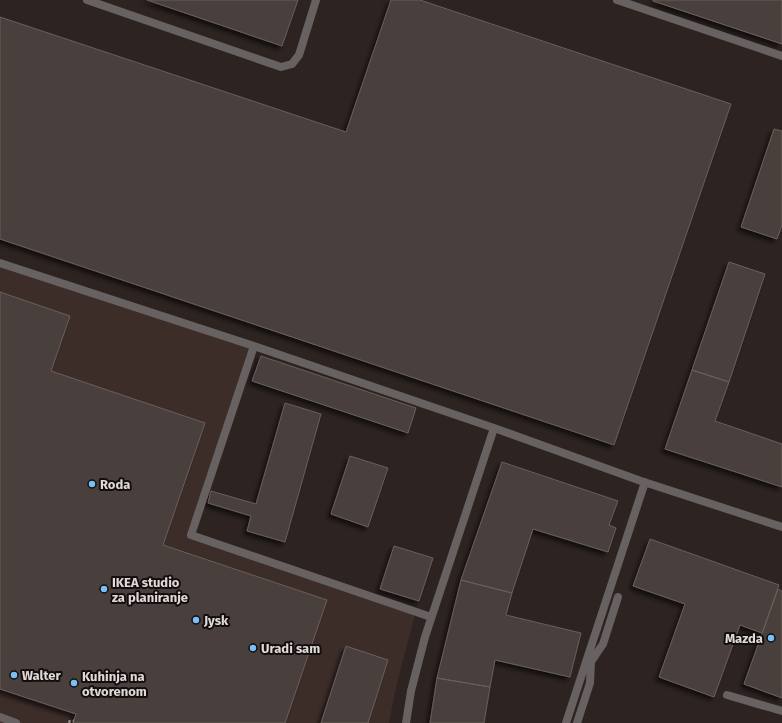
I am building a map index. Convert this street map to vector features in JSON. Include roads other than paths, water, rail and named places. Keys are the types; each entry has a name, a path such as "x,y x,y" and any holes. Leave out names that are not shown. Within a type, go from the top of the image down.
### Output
{"lane":[{"path":"87,0 281,67 292,64 299,55 316,0"},
{"path":"620,0 782,56"},
{"path":"0,263 254,346 494,428 645,482 782,527"},
{"path":"254,346 191,535 431,618"},
{"path":"406,723 411,691 431,618 494,428"},
{"path":"566,723 645,482"},
{"path":"581,676 603,644 618,597"},
{"path":"577,723 590,682 592,644"},
{"path":"727,695 782,711"},
{"path":"0,718 16,723"}],"place":[{"name":"Roda","path":"92,484"},
{"name":"IKEA studio za planiranje","path":"104,589"},
{"name":"Jysk","path":"196,620"},
{"name":"Mazda","path":"771,638"},
{"name":"Uradi sam","path":"253,648"},
{"name":"Walter","path":"14,675"},
{"name":"Kuhinja na otvorenom","path":"74,683"}]}
